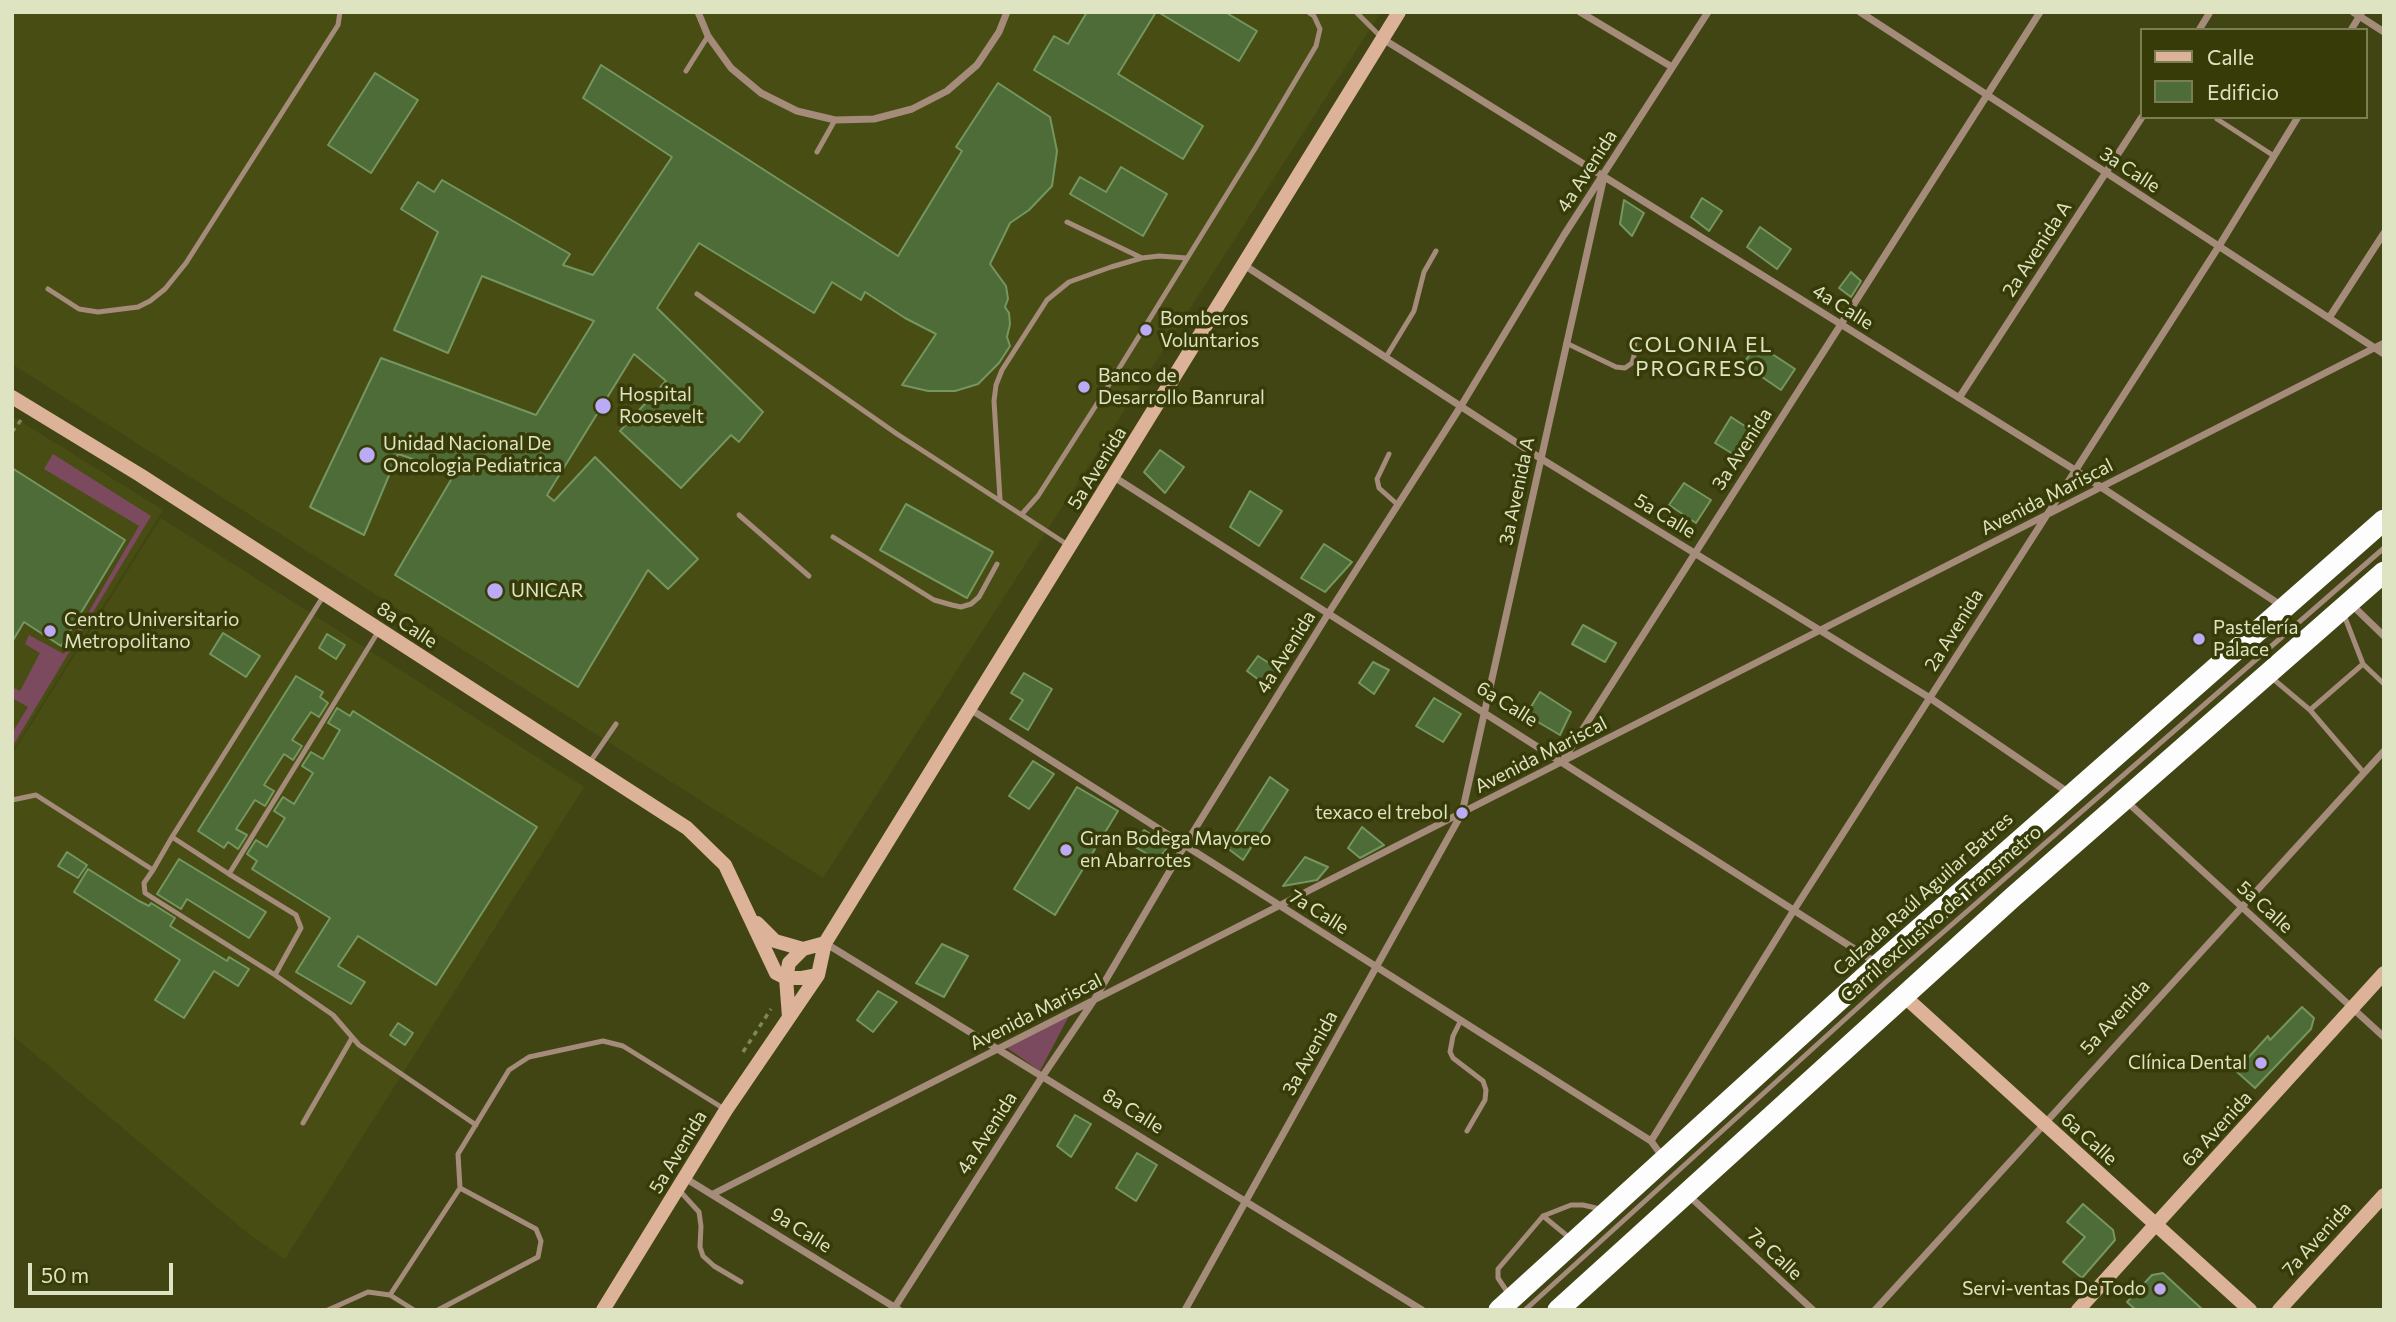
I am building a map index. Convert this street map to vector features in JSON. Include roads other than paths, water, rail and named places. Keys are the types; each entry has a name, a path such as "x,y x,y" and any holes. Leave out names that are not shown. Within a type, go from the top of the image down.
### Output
{"highway":[{"name":"Calzada Raúl Aguilar Batres","path":"1512,1306 1574,1241 1879,964 2384,520"},
{"path":"1564,1308 1686,1193 1904,996 2384,572"}],"street":[{"path":"698,12 708,36 732,68 761,93 797,111 835,120 874,119 912,109 947,91 976,65 999,32 1007,12"},
{"name":"5a Avenida","path":"603,1310 726,1110 818,975 825,943 1399,12"},
{"path":"1580,12 1672,67"},
{"name":"4a Avenida","path":"896,1309 1042,1077 1094,1000 1185,845 1328,614 1461,406 1564,235 1604,177 1708,12"},
{"name":"3a Calle","path":"1860,12 2384,354"},
{"name":"3a Avenida","path":"1562,762 2040,12"},
{"path":"2200,28 2210,12"},
{"path":"2358,14 2384,32"},
{"name":"4a Calle","path":"1383,39 2075,470 2284,607"},
{"name":"2a Avenida A","path":"1959,398 2141,119"},
{"name":"2a Avenida","path":"1651,1141 1794,910 2219,246 2297,119"},
{"name":"3a Avenida A","path":"1462,813 1604,177"},
{"path":"2329,318 2384,233"},
{"name":"5a Calle","path":"1244,265 1540,458 1930,698 2070,794"},
{"name":"Avenida Mariscal","path":"713,1194 2384,343"},
{"name":"8a Calle","path":"12,397 130,469 687,828 725,865 751,915 769,962 776,973 786,978"},
{"name":"6a Calle","path":"1114,477 1879,964"},
{"path":"2345,605 2381,634"},
{"name":"7a Calle","path":"970,709 1651,1141"},
{"name":"5a Avenida","path":"1875,1310 2384,751"},
{"name":"5a Calle","path":"2124,800 2384,1037"},
{"name":"3a Avenida","path":"1185,1310 1462,813"},
{"name":"8a Calle","path":"751,915 775,941 803,949"},
{"path":"789,1017 786,978 789,962 803,949 825,943"},
{"name":"8a Calle","path":"825,943 1422,1310"},
{"name":"6a Avenida","path":"2078,1310 2384,973"},
{"path":"786,978 818,975"},
{"name":"6a Calle","path":"1904,996 2250,1310"},
{"path":"1651,1141 1665,1160"},
{"name":"9a Calle","path":"681,1184 713,1194 896,1309"},
{"name":"7a Calle","path":"1686,1193 1813,1310"},
{"name":"7a Avenida","path":"2279,1310 2384,1195"}],"lane":[{"path":"48,289 79,309 98,312 138,306 150,301 165,289 186,263 338,25 340,12"},
{"path":"1022,514 1038,496 1102,396 1256,147 1315,46 1320,29 1314,16 1308,12"},
{"path":"1356,12 1383,39"},
{"path":"686,71 708,36"},
{"path":"2217,119 2274,156"},
{"path":"817,152 835,120"},
{"path":"1067,222 1142,258"},
{"path":"1386,357 1414,311 1424,272 1436,251"},
{"path":"1000,499 994,401 996,385 1002,370 1047,300 1069,282 1142,258 1187,258"},
{"path":"697,294 897,434 1071,547"},
{"path":"1566,343 1616,367 1625,368 1632,363 1635,338"},
{"path":"1390,454 1377,479 1379,488 1398,505"},
{"path":"739,515 809,576"},
{"path":"833,537 934,600 952,606 971,604 979,597 997,564"},
{"name":"Carril exclusivo de Transmetro","path":"1512,1306 2384,548"},
{"path":"324,595 144,883 145,893 333,1015 352,1038 402,1076 476,1125"},
{"path":"2345,605 2363,664 2384,684"},
{"path":"229,874 380,630"},
{"path":"2310,709 2363,664"},
{"path":"2267,674 2310,709 2364,773"},
{"path":"588,764 616,724"},
{"path":"12,800 36,796 153,870"},
{"path":"173,837 296,915 301,928 275,975"},
{"path":"1461,1020 1453,1036 1450,1052 1453,1058 1483,1081 1486,1090 1485,1100 1467,1131"},
{"path":"303,1123 352,1038"},
{"path":"390,1295 460,1188 458,1154 509,1070 529,1057 603,1041 622,1046 726,1110"},
{"path":"681,1184 699,1212 700,1247 703,1256 741,1282"},
{"path":"438,1310 538,1257 541,1241 536,1228 460,1188"},
{"path":"1512,1306 1498,1278 1498,1269 1543,1216 1571,1205 1592,1206 1607,1212"},
{"path":"1543,1216 1574,1241"},
{"path":"328,1310 368,1292 390,1295 414,1310"}],"place":[{"name":"Bomberos Voluntarios","path":"1146,330"},
{"name":"Banco de Desarrollo Banrural","path":"1084,387"},
{"name":"Hospital Roosevelt","path":"603,406"},
{"name":"Unidad Nacional De Oncologia Pediatrica","path":"367,455"},
{"name":"UNICAR","path":"495,591"},
{"name":"Centro Universitario Metropolitano","path":"50,631"},
{"name":"Pastelería Palace","path":"2199,639"},
{"name":"texaco el trebol","path":"1462,813"},
{"name":"Gran Bodega Mayoreo en Abarrotes","path":"1066,850"},
{"name":"Clínica Dental","path":"2261,1063"},
{"name":"Servi-ventas De Todo","path":"2160,1289"}],"district":[{"name":"COLONIA EL PROGRESO","path":"1701,357"}]}
